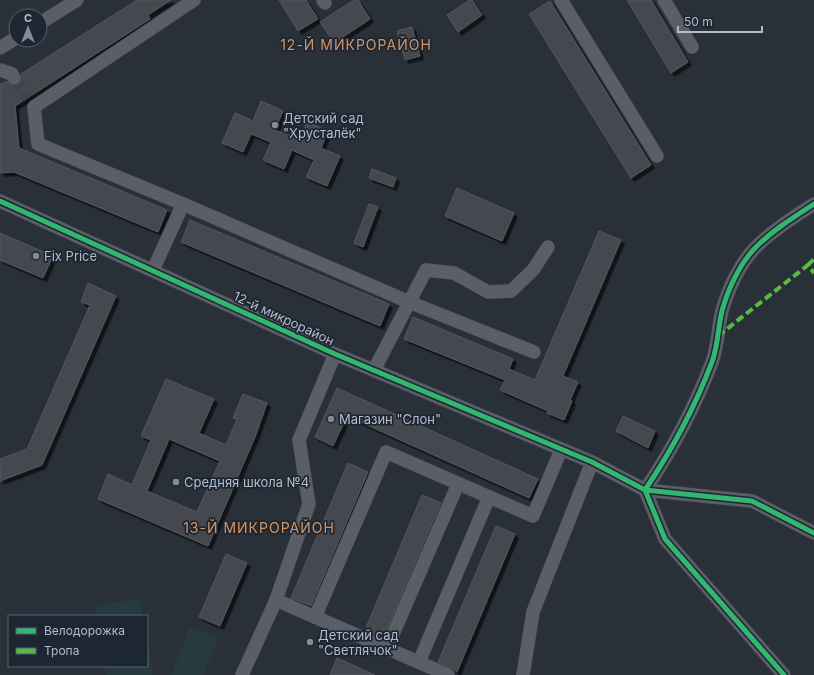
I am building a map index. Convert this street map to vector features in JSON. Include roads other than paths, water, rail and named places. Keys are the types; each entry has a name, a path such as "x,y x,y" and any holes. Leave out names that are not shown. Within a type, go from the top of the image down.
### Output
{"street":[{"path":"48,18 77,0"},
{"path":"194,0 31,102 38,144 183,204 409,302 534,352"},
{"path":"561,0 657,156"},
{"path":"664,0 692,47"},
{"path":"0,70 12,74 14,78"},
{"name":"12-й микрорайон","path":"0,201 335,354 592,462 645,490"},
{"path":"153,270 183,204"},
{"path":"645,490 665,460 702,388 713,359 722,310 739,270 755,248 784,224 814,204"},
{"path":"374,370 426,270 454,273 488,292 510,291 533,270 548,247"},
{"path":"242,675 276,600 309,504 299,440 335,354"},
{"path":"315,617 386,452 533,516 561,450"},
{"path":"523,675 533,612 592,462"},
{"path":"387,648 458,484"},
{"path":"645,490 752,501 814,533"},
{"path":"645,490 665,539 784,675"},
{"path":"419,662 489,497"},
{"path":"276,600 448,675"}],"tunnel":[{"path":"14,78 28,98"}],"place":[{"name":"Детский сад \"Хрусталёк\"","path":"275,125"},
{"name":"Fix Price","path":"36,256"},
{"name":"Магазин \"Слон\"","path":"331,419"},
{"name":"Средняя школа №4","path":"176,482"},
{"name":"Детский сад \"Светлячок\"","path":"310,642"}],"district":[{"name":"12-Й МИКРОРАЙОН","path":"356,44"},
{"name":"13-Й МИКРОРАЙОН","path":"259,527"}]}
